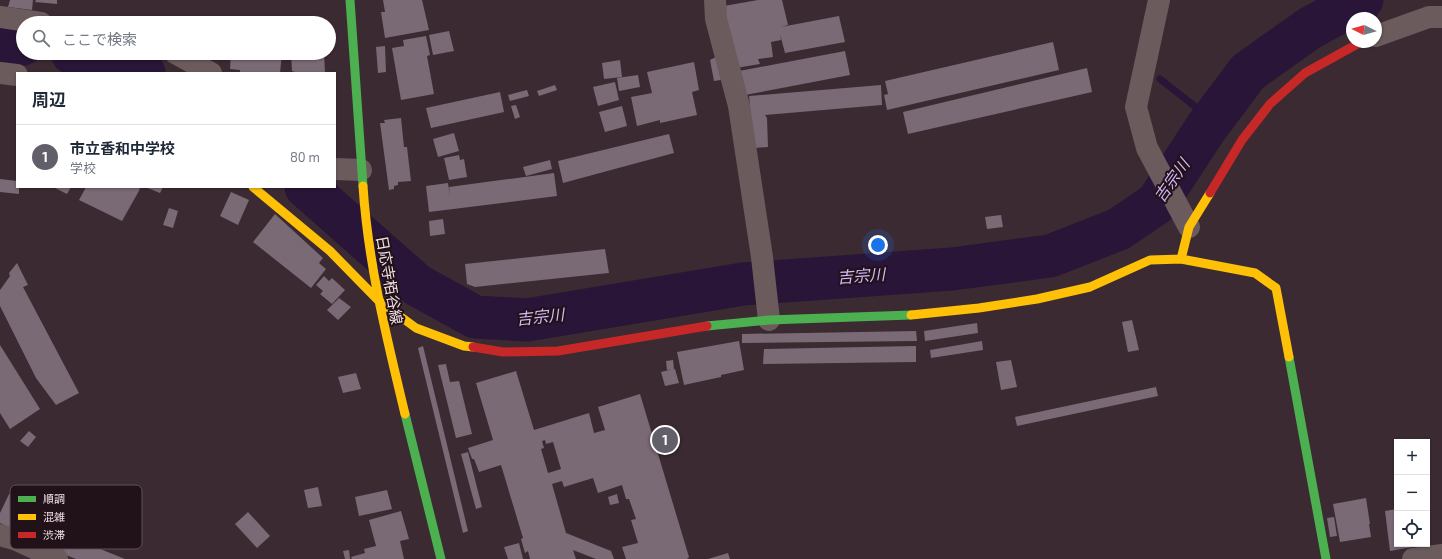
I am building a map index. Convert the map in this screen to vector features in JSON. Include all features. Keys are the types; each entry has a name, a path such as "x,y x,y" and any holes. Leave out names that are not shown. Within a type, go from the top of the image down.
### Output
{"street":[{"name":"日応寺栢谷線","path":"350,0 361,170 372,272 388,345 441,559"},
{"path":"715,0 716,20 739,106 762,257 769,314"},
{"path":"1159,0 1136,107 1147,148 1184,219 1181,259"},
{"path":"0,17 16,19"},
{"path":"1382,34 1429,17 1442,17"},
{"path":"1184,219 1270,104 1305,73 1350,48"},
{"path":"188,60 209,72"},
{"path":"0,73 16,75"},
{"path":"336,169 361,170"},
{"path":"254,188 330,251 378,300 416,328 439,338 464,346 503,352 558,351 722,324 769,314 917,315 979,308 1037,299 1090,288 1150,260 1181,259 1255,273 1276,288 1326,559"},
{"path":"0,535 10,538"},
{"path":"36,549 57,559"},
{"path":"1413,559 1442,555"}],"building":[{"path":"10,0 33,0 32,10 8,7"},
{"path":"36,0 57,0 57,4 35,2"},
{"path":"383,0 422,0 429,30 385,38 381,12 385,12"},
{"path":"758,0 782,0 788,25 781,27 839,16 845,42 785,53 780,34 781,40 771,42 773,57 758,59 760,64 736,68 724,6"},
{"path":"449,31 454,51 433,55 429,35"},
{"path":"426,36 430,55 427,56 434,94 401,100 392,48 404,46 403,40"},
{"path":"1053,42 1059,70 887,110 884,95 888,94 885,81"},
{"path":"385,46 386,72 378,73 376,47"},
{"path":"845,51 850,75 745,95 739,71"},
{"path":"716,57 721,80 714,81 710,60"},
{"path":"231,60 281,60 280,72 240,72 240,70 230,69"},
{"path":"291,60 324,60 325,72 292,71"},
{"path":"620,60 622,77 604,79 602,63"},
{"path":"694,62 699,90 692,92 697,115 660,123 660,120 637,126 631,97 652,93 647,72"},
{"path":"1087,68 1092,92 908,134 903,112"},
{"path":"638,75 640,87 619,91 617,78"},
{"path":"615,82 619,100 598,106 593,87"},
{"path":"555,85 557,90 539,96 537,91"},
{"path":"881,85 882,105 765,115 767,118 768,147 754,148 749,96"},
{"path":"527,90 529,96 510,101 508,95"},
{"path":"500,92 504,112 431,128 426,108"},
{"path":"516,105 520,117 515,119 511,106"},
{"path":"622,106 627,126 605,132 599,112"},
{"path":"401,118 404,147 407,147 411,181 398,182 398,185 394,186 394,189 389,190 380,123 385,123 384,120"},
{"path":"454,133 459,151 438,157 433,139"},
{"path":"669,134 674,153 563,183 558,161"},
{"path":"459,155 460,160 464,159 467,177 449,180 444,158"},
{"path":"550,160 552,169 526,176 523,167"},
{"path":"554,173 557,196 429,212 426,186 448,183 450,197 449,187"},
{"path":"0,179 16,181 16,188 19,188 19,194 0,192"},
{"path":"55,188 70,188 67,194"},
{"path":"85,188 140,189 122,221 79,200"},
{"path":"148,188 162,188 160,193"},
{"path":"231,192 249,200 238,225 220,216"},
{"path":"169,208 178,211 173,228 163,225"},
{"path":"275,214 323,258 319,263 326,269 311,288 253,242"},
{"path":"1001,215 1003,227 987,229 985,217"},
{"path":"443,219 445,234 430,236 429,221"},
{"path":"605,249 609,273 475,287 467,284 465,264"},
{"path":"17,263 28,285 23,287 79,393 56,405 36,378 0,306 0,290 10,276 9,273"},
{"path":"324,276 329,281 332,278 345,290 332,304 320,294 323,291 316,285"},
{"path":"339,298 351,307 338,320 327,310"},
{"path":"1132,320 1139,350 1128,352 1122,322"},
{"path":"977,323 978,333 925,341 924,331"},
{"path":"916,331 917,341 742,343 742,334"},
{"path":"739,341 744,370 721,375 721,377 684,385 677,352"},
{"path":"982,341 983,350 931,358 930,350"},
{"path":"0,345 40,409 10,429 0,413"},
{"path":"423,346 468,531 463,533 418,348"},
{"path":"916,346 916,362 763,364 764,349"},
{"path":"673,360 674,369 667,370 666,361"},
{"path":"1011,360 1017,387 1001,390 996,362"},
{"path":"446,364 450,382 459,381 472,434 456,438 438,365"},
{"path":"675,369 679,383 665,386 661,372"},
{"path":"516,371 534,430 589,413 594,433 605,430 598,407 640,394 689,557 687,559 626,559 622,547 638,543 631,520 636,519 629,499 626,499 622,485 598,493 593,478 564,487 562,481 552,484 566,533 611,551 614,559 596,559 573,550 576,559 530,559 528,551 525,553 521,539 523,538 501,465 479,472 468,448 493,440 476,383","holes":["545,440 546,444 553,442 561,469 548,473 541,449 544,448 542,441"]},
{"path":"356,373 361,389 343,393 338,377"},
{"path":"1156,387 1158,396 1017,426 1015,417"},
{"path":"29,431 36,437 28,447 20,441"},
{"path":"468,452 482,507 476,509 461,454"},
{"path":"318,487 322,506 308,508 304,490"},
{"path":"387,490 392,509 359,516 355,497"},
{"path":"10,494 10,528 0,523 0,513"},
{"path":"617,494 619,503 610,505 608,497"},
{"path":"1366,498 1371,537 1340,542 1333,504"},
{"path":"1394,510 1394,547 1413,547 1390,551 1385,511"},
{"path":"401,511 409,539 400,541 404,559 352,559 351,557 365,553 364,549 376,546 369,520"},
{"path":"248,512 270,536 257,548 235,524"},
{"path":"1334,517 1337,536 1330,537 1327,518"},
{"path":"519,543 523,559 508,559 504,547"},
{"path":"63,549 100,549 125,559 76,559 61,553"},
{"path":"349,550 350,559 345,559 343,551"},
{"path":"728,553 730,559 708,559"}],"waterway":[{"name":"吉宗川","path":"307,188 417,285 475,317 527,320 743,284 952,269 1050,256 1119,229 1157,203 1206,128 1248,72 1310,28 1362,0"},
{"name":"吉宗川","path":"0,40 16,43"},
{"name":"吉宗川","path":"104,60 117,63 141,72"},
{"path":"1160,79 1197,108 1226,101"}],"traffic: fast":[{"path":"350,0 363,186"},
{"path":"707,326 769,320 911,315"},
{"path":"1289,357 1326,559"},
{"path":"405,414 441,559"}],"traffic: slow":[{"path":"363,186 369,244 379,301 405,414"},
{"path":"254,188 330,251 378,300 416,328 464,346 473,347"},
{"path":"1210,193 1189,227 1181,259 1255,273 1276,288 1289,357"},
{"path":"911,315 979,308 1037,299 1090,287 1150,260 1181,259"}],"traffic: jam":[{"path":"1210,193 1242,140 1270,104 1305,73 1350,48"},
{"path":"473,347 503,352 558,351 707,326"}],"place":[{"name":"市立香和中学校","path":"665,440"}]}
